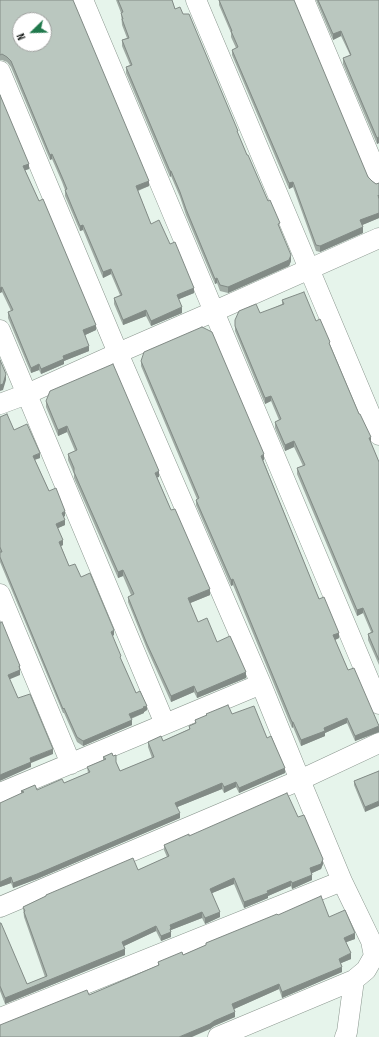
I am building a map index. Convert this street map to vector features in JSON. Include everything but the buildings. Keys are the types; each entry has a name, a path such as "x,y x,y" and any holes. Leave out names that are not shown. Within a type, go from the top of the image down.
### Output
{"street":[{"path":"83,0 379,704"},
{"path":"196,0 379,435"},
{"path":"304,0 379,178"},
{"path":"0,71 118,353 261,684 342,881 371,941 374,956 366,970 354,980 218,1037"},
{"path":"0,404 27,394 379,238"},
{"path":"0,330 165,724"},
{"path":"0,594 71,764"},
{"path":"0,793 261,684"},
{"path":"0,906 300,780 379,743"},
{"path":"0,1018 342,881"},
{"path":"345,1037 354,980"}]}
